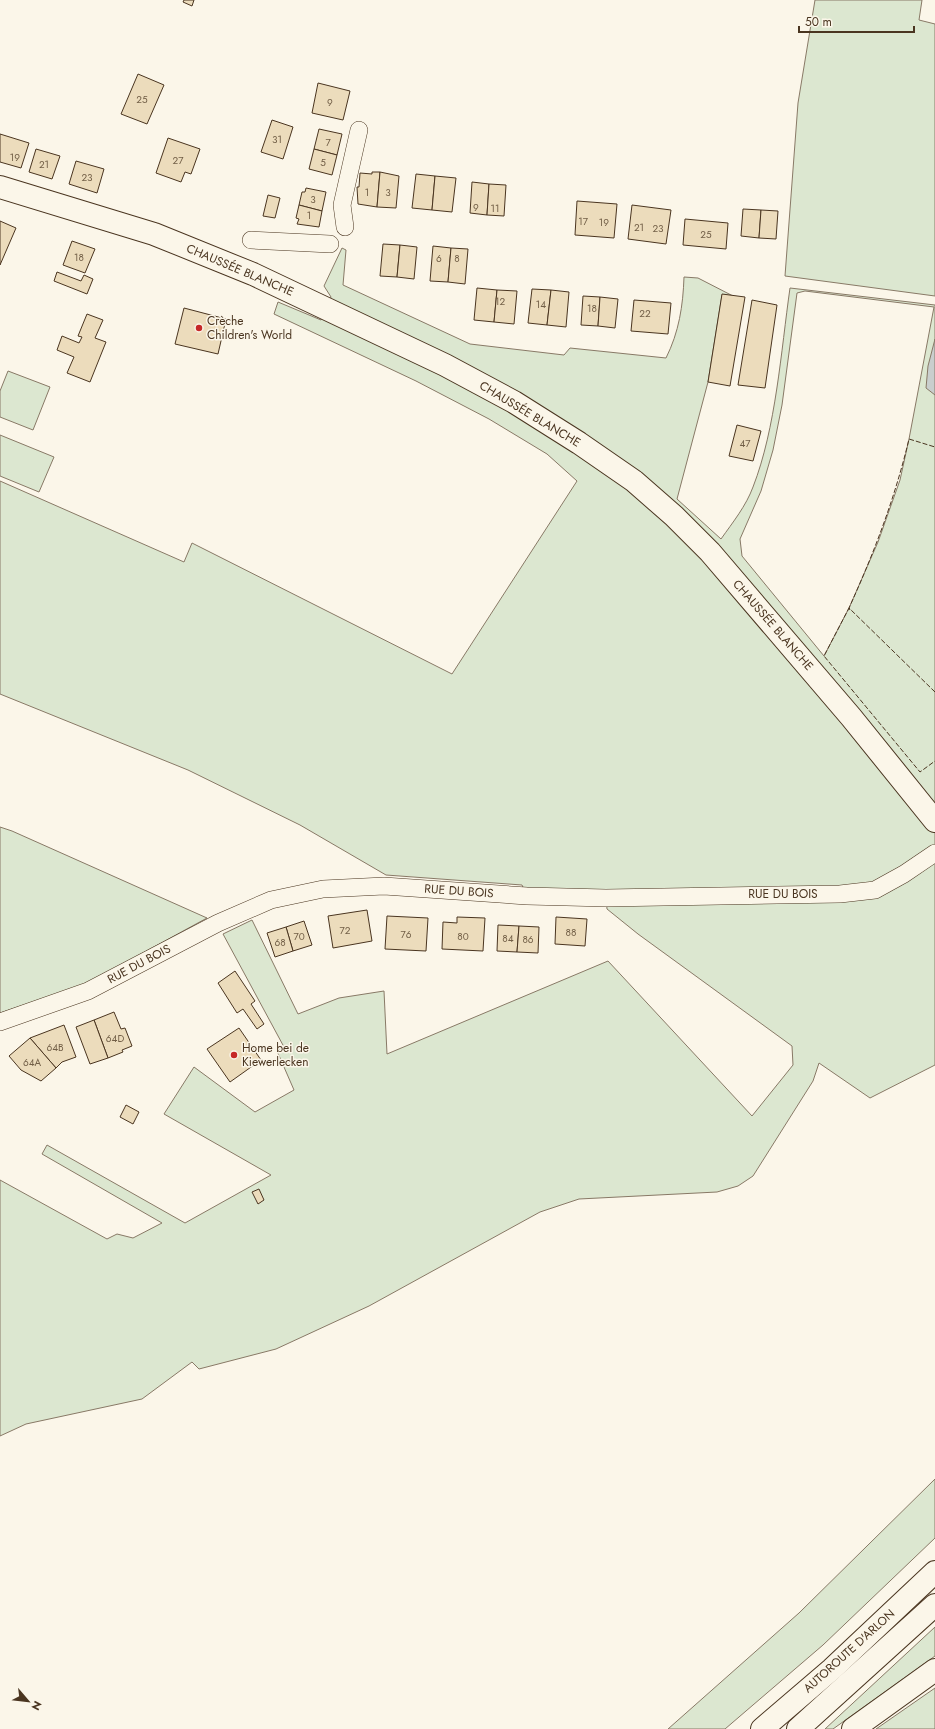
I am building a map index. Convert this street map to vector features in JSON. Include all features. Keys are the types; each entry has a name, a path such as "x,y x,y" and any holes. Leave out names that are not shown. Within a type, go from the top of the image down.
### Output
{"main road":[{"name":"CHAUSSÉE BLANCHE","path":"0,187 154,234 253,274 445,365 514,402 579,443 634,481 674,516 710,552 846,711 935,821"},
{"path":"911,1595 935,1555"},
{"name":"AUTOROUTE D'ARLON","path":"762,1729 935,1572"},
{"name":"AUTOROUTE D'ARLON","path":"798,1729 935,1605"},
{"path":"853,1729 935,1670"}],"street":[{"path":"345,227 342,205 359,130"},
{"path":"251,240 330,244"},
{"name":"RUE DU BOIS","path":"0,1022 88,991 218,923 272,900 323,889 384,886 527,896 606,898 840,894 875,890 904,874 935,853"}],"green space":[{"path":"815,0 922,0 919,20 935,24 935,296 785,276 798,103"},
{"path":"342,248 346,250 343,285 470,344 564,355 570,348 666,358 680,319 684,277 698,278 733,296 722,295 708,382 677,499 721,539 747,501 761,464 777,389 790,288 935,305 935,1065 870,1098 819,1063 813,1081 753,1176 738,1186 717,1192 579,1199 540,1212 369,1306 276,1349 199,1369 192,1362 142,1399 26,1424 0,1436 0,1180 107,1239 117,1234 133,1238 162,1223 42,1154 47,1145 185,1223 271,1175 164,1114 194,1067 255,1112 294,1090 277,1051 284,1047 223,934 252,920 298,1014 339,998 384,991 387,1054 608,961 752,1116 793,1065 792,1046 638,934 607,909 606,898 527,896 522,885 386,875 300,825 188,770 0,694 0,481 184,562 192,543 452,674 577,481 547,454 489,419 416,381 274,314 278,302 321,320 331,297 324,286","holes":["805,291 934,307 900,480 878,542 849,608 824,656 742,556 740,539 761,491 773,450 782,405 797,293"]},
{"path":"8,371 50,387 33,430 0,417 0,391"},
{"path":"0,435 54,457 39,492 0,476"},
{"path":"0,827 207,918 86,984 0,1013"},
{"path":"935,1479 935,1538 823,1645 725,1729 668,1729 799,1613"},
{"path":"935,1627 935,1656 833,1729 825,1729"},
{"path":"935,1688 935,1729 876,1729"}],"shaded area":[{"path":"935,339 935,395 926,388 928,366"}],"building":[{"path":"184,0 194,0 192,6 183,2"},
{"path":"138,74 164,85 147,124 121,114"},
{"path":"318,83 350,91 343,120 312,113"},
{"path":"272,120 293,127 283,159 261,152"},
{"path":"319,129 342,134 337,155 314,149"},
{"path":"0,134 29,143 21,168 0,162"},
{"path":"168,138 200,149 191,174 185,172 181,182 156,173"},
{"path":"36,149 60,156 52,179 29,172"},
{"path":"314,149 337,155 332,175 309,169"},
{"path":"76,161 104,169 97,193 69,184"},
{"path":"372,172 380,172 377,207 358,204 357,187 359,187 360,173 372,174"},
{"path":"380,172 399,176 396,208 377,207"},
{"path":"416,174 435,176 432,210 412,208"},
{"path":"435,176 456,178 452,212 432,210"},
{"path":"472,182 489,184 487,215 470,213"},
{"path":"489,184 506,185 504,216 487,215"},
{"path":"306,188 326,192 322,211 299,205 302,192 305,192"},
{"path":"268,195 280,198 275,218 263,216"},
{"path":"577,201 617,204 614,238 575,235"},
{"path":"299,205 322,211 319,227 297,224 299,219 296,218"},
{"path":"632,205 671,210 666,244 628,239"},
{"path":"743,209 761,210 759,238 741,236"},
{"path":"761,210 778,211 776,239 759,238"},
{"path":"685,219 728,223 726,249 683,245"},
{"path":"0,221 16,228 0,265"},
{"path":"72,241 95,249 85,273 63,265"},
{"path":"383,244 400,245 397,277 380,276"},
{"path":"400,245 417,247 414,279 397,277"},
{"path":"433,246 451,248 448,282 430,281"},
{"path":"451,248 468,249 465,284 448,282"},
{"path":"57,272 81,281 84,275 93,279 87,294 54,281"},
{"path":"477,288 497,290 494,322 474,320"},
{"path":"532,289 551,290 547,325 528,323"},
{"path":"497,290 517,291 514,324 494,322"},
{"path":"551,290 569,292 566,327 547,325"},
{"path":"722,294 745,297 730,386 708,382"},
{"path":"583,296 600,297 598,326 581,325"},
{"path":"600,297 618,299 615,328 598,326"},
{"path":"634,300 671,303 668,334 631,331"},
{"path":"752,300 777,305 765,388 738,385"},
{"path":"184,308 226,319 218,354 175,344"},
{"path":"87,314 103,320 95,338 106,342 90,382 67,373 74,357 57,350 62,336 79,343 82,337 78,336"},
{"path":"737,425 761,431 753,461 729,456"},
{"path":"367,910 372,941 333,948 328,916"},
{"path":"387,916 428,918 426,951 385,949"},
{"path":"457,917 485,918 483,951 442,949 443,922 457,923"},
{"path":"556,917 587,919 585,946 555,944"},
{"path":"304,921 312,945 293,951 286,927"},
{"path":"498,925 519,926 517,952 497,951"},
{"path":"519,926 539,927 538,953 517,952"},
{"path":"286,927 293,951 275,957 267,933"},
{"path":"235,971 255,1001 251,1004 264,1024 257,1029 243,1009 237,1013 218,983"},
{"path":"114,1012 121,1029 125,1028 132,1046 122,1050 123,1052 108,1058 94,1020"},
{"path":"94,1020 108,1058 90,1064 76,1027"},
{"path":"64,1025 76,1057 62,1062 56,1068 30,1038"},
{"name":"Home bei de Kiewerlecken","path":"239,1028 261,1060 230,1082 207,1049"},
{"path":"30,1038 56,1068 41,1081 21,1070 9,1056"},
{"path":"126,1105 139,1112 133,1124 120,1117"},
{"path":"259,1189 264,1200 258,1204 252,1192"}],"fence":[{"path":"850,610 849,608 867,567 890,504 909,439 935,447"},
{"path":"935,692 849,608 824,656 920,772 935,761"}],"place":[{"name":"Crèche Children's World","path":"199,328"},
{"name":"Home bei de Kiewerlecken","path":"234,1055"}]}
